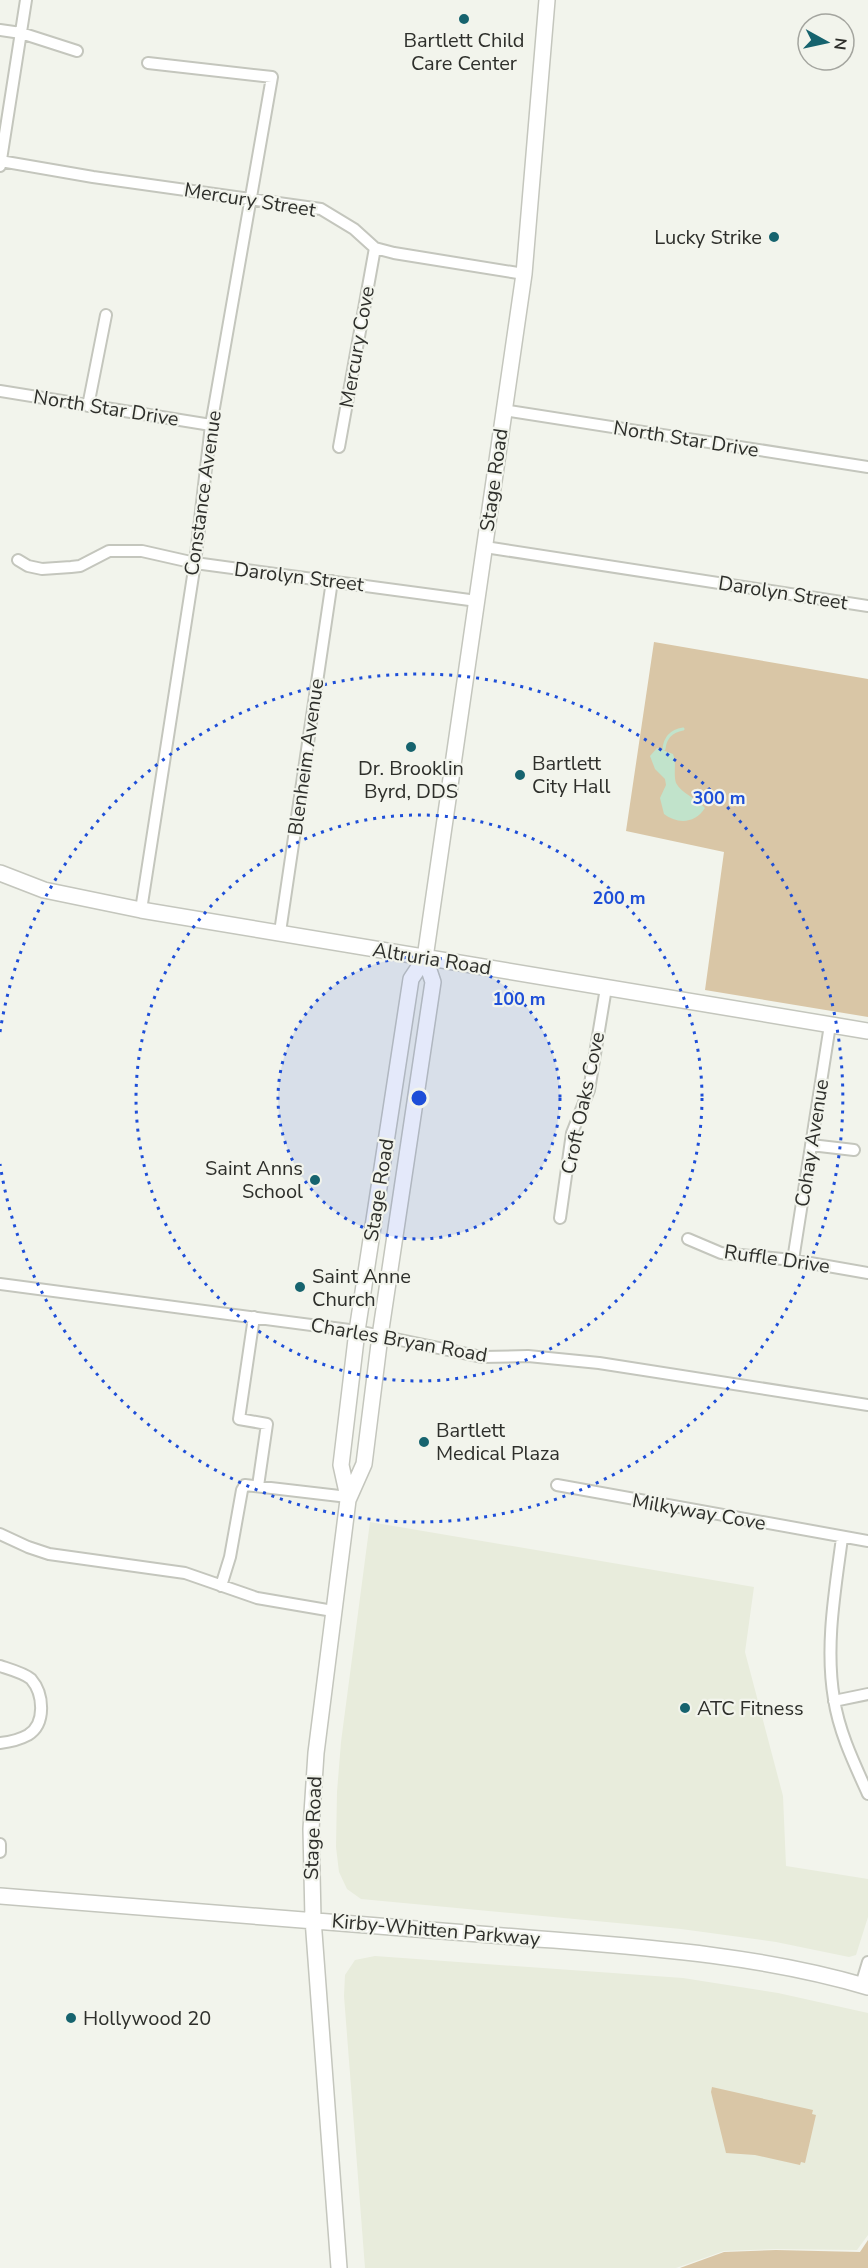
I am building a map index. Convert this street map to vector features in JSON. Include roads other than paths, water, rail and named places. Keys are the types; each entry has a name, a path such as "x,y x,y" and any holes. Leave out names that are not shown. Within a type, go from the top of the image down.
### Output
{"main road":[{"name":"Stage Road","path":"339,2268 313,1919 313,1799 319,1720 348,1497 364,1464 380,1336 433,982 426,958 524,274 547,0"},
{"name":"Altruria Road","path":"0,873 44,890 141,910 868,1031"},
{"name":"Stage Road","path":"348,1497 341,1466 357,1331 411,979 426,958"},
{"path":"384,1153 407,1156"},
{"name":"Kirby-Whitten Parkway","path":"0,1896 313,1919 676,1951 743,1960 864,1986"}],"street":[{"path":"0,163 27,0"},
{"path":"0,30 21,33 77,51"},
{"name":"Constance Avenue","path":"141,910 195,563 211,424 272,77 148,63"},
{"name":"Mercury Street","path":"0,163 321,209 354,229 375,248 524,274"},
{"name":"Mercury Cove","path":"339,447 375,248"},
{"path":"88,406 106,315"},
{"name":"North Star Drive","path":"0,391 211,424"},
{"name":"North Star Drive","path":"503,410 868,467"},
{"name":"Darolyn Street","path":"485,547 868,606"},
{"name":"Darolyn Street","path":"18,560 28,566 42,569 71,567 80,566 109,551 142,551 195,563 477,601"},
{"name":"Blenheim Avenue","path":"280,932 332,580"},
{"name":"Croft Oaks Cove","path":"560,1218 572,1132 589,1090 606,988"},
{"name":"Cohay Avenue","path":"793,1260 830,1025"},
{"path":"812,1145 854,1150"},
{"name":"Ruffle Drive","path":"688,1239 721,1253 793,1260 868,1273"},
{"name":"Charles Bryan Road","path":"0,1284 357,1331 482,1357 528,1356 598,1363 868,1405"},
{"path":"254,1317 239,1419 267,1424 258,1486"},
{"path":"221,1586 230,1557 242,1490 245,1485 348,1497"},
{"name":"Milkyway Cove","path":"557,1485 868,1542"},
{"path":"0,1534 49,1554 168,1570 200,1577 267,1600 333,1611"},
{"path":"842,1538 833,1609 830,1673 842,1734 868,1794"},
{"path":"0,1666 30,1678 41,1696 41,1717 30,1734 0,1743"},
{"path":"834,1701 868,1694"},
{"path":"0,1844 0,1852"},
{"path":"864,1986 868,1962"}],"waterway":[{"path":"664,749 670,735 683,729"}],"place":[{"name":"Bartlett Child Care Center","path":"464,19"},
{"name":"Lucky Strike","path":"774,237"},
{"name":"Dr. Brooklin Byrd, DDS","path":"411,747"},
{"name":"Bartlett City Hall","path":"520,775"},
{"name":"Saint Anns School","path":"315,1180"},
{"name":"Saint Anne Church","path":"300,1287"},
{"name":"Bartlett Medical Plaza","path":"424,1442"},
{"name":"ATC Fitness","path":"685,1708"},
{"name":"Hollywood 20","path":"71,2018"}]}
